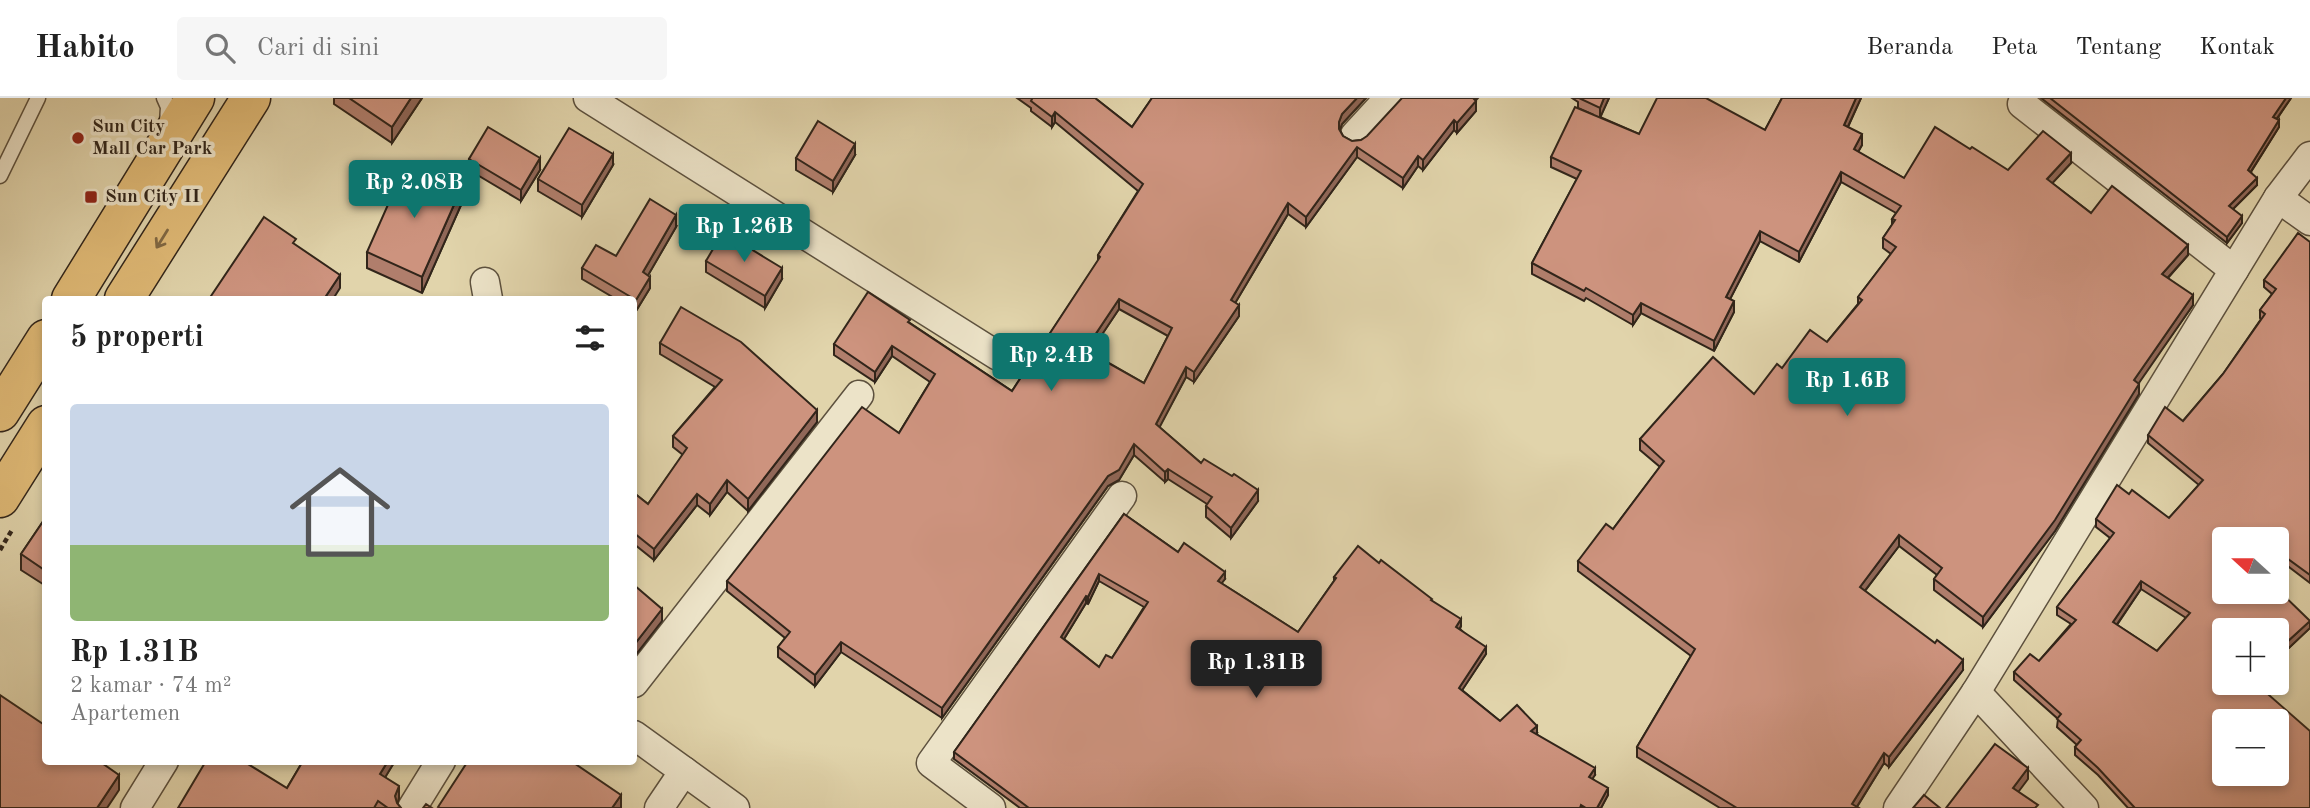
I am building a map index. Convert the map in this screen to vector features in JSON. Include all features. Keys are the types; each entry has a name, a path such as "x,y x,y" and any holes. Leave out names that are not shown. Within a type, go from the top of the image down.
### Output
{"main road":[{"path":"73,296 196,98 243,111 126,296"},
{"path":"0,412 42,345"},
{"path":"0,498 42,431"}],"street":[{"path":"588,98 998,356"},
{"path":"1355,135 1389,98"},
{"path":"2022,104 2234,270"},
{"path":"1898,808 1976,692 2278,198 2310,156"},
{"path":"2278,198 2310,221"},
{"path":"637,679 859,395"},
{"path":"992,808 931,762 1122,496"},
{"path":"1976,692 2084,808"},
{"path":"637,737 736,808"},
{"path":"135,808 162,765"},
{"path":"412,808 439,765"},
{"path":"659,808 684,771"}],"lane":[{"path":"0,176 38,98"},
{"path":"164,98 168,107 166,145"}],"building":[{"path":"349,98 411,98 392,127"},
{"path":"1032,98 1095,98 1132,127 1152,98 1357,98 1342,114 1339,122 1343,136 1352,141 1367,136 1402,98 1473,98 1476,101 1457,123 1454,120 1423,160 1418,156 1403,178 1357,147 1306,217 1288,203 1231,300 1239,305 1194,372 1186,367 1156,424 1201,463 1204,459 1258,490 1231,528 1206,506 1212,497 1168,469 1165,472 1134,444 1119,470 1108,476 942,708 841,642 815,675 778,647 790,632 727,581 862,407 899,433 935,374 892,346 875,372 834,344 868,292 1012,391 1100,257 1098,255 1143,184 1055,112 1052,117 1031,101","holes":["1119,299 1172,328 1144,383 1085,350"]},
{"path":"1579,98 1604,98 1600,108"},
{"path":"1657,98 1706,98 1765,130 1782,98 1856,98 1844,125 1862,134 1854,149 1904,178 1935,127 2008,170 2043,131 2071,153 2047,179 2091,213 2112,186 2188,245 2162,274 2193,295 2134,380 2139,384 2055,520 1983,617 1934,579 1942,568 1899,535 1860,587 1935,643 1937,640 1963,660 1889,757 1884,753 1852,804 1859,808 1737,808 1637,747 1695,649 1578,561 1606,524 1613,529 1664,461 1640,439 1713,357 1754,394 1777,364 1782,368 1810,330 1827,342 1862,300 1858,297 1896,247 1883,238 1901,206 1841,172 1799,252 1760,231 1726,297 1734,301 1714,341 1641,303 1633,315 1586,288 1584,291 1532,263 1581,171 1551,157 1575,107 1639,134"},
{"path":"2050,98 2286,98 2273,117 2279,120 2248,170 2257,178 2229,206 2242,216 2227,237"},
{"path":"818,121 855,144 833,181 796,158"},
{"path":"488,127 540,158 521,190 469,159"},
{"path":"569,128 613,154 582,205 538,179"},
{"path":"406,164 461,189 422,277 367,252"},
{"path":"650,199 676,215 643,272 650,277 637,298 582,268 596,245 616,256"},
{"path":"264,217 296,239 293,243 340,275 326,296 211,296"},
{"path":"723,232 782,268 765,296 706,261"},
{"path":"2298,233 2310,242 2310,575 2289,560 2289,527 2212,527 2212,604 2289,604 2289,601 2310,621 2289,640 2289,618 2212,618 2212,695 2269,695 2285,709 2212,709 2212,786 2289,786 2289,713 2310,731 2310,808 2135,808 2075,747 2081,740 2057,719 2061,714 2014,672 2030,654 2039,661 2076,620 2057,607 2114,533 2096,519 2117,485 2129,494 2132,490 2169,518 2203,480 2148,435 2165,407 2183,421 2223,374 2265,314 2260,310 2276,289 2264,280","holes":["2141,581 2190,613 2157,651 2113,622"]},
{"path":"681,307 741,342 817,410 748,499 727,480 710,504 697,494 654,549 637,535 637,495 648,504 687,448 673,436 722,380 660,343"},
{"path":"1124,514 1178,552 1184,543 1225,572 1218,581 1298,632 1358,546 1461,619 1456,627 1486,647 1459,688 1500,721 1517,705 1537,726 1531,731 1595,768 1589,777 1608,788 1597,808 1581,805 1580,808 1029,808 954,752","holes":["1099,574 1148,602 1112,658 1106,655 1099,667 1061,637 1086,596 1088,597"]},
{"path":"42,523 42,568 21,554"},
{"path":"637,588 662,609 637,641"},
{"path":"0,695 42,723 42,765 105,765 119,775 97,808 0,808"},
{"path":"1995,744 2028,768 2013,788 2038,805 2035,808 1946,808"},
{"path":"204,765 250,765 287,788 301,765 386,765 380,774 399,786 395,796 401,808 388,808 378,801 374,808 178,808"},
{"path":"465,765 577,765 621,795 612,808 438,807"},
{"path":"1924,795 1940,808 1913,808"}],"place":[{"name":"Sun City Mall Car Park","path":"78,138"},
{"name":"Sun City II","path":"91,197"}]}
